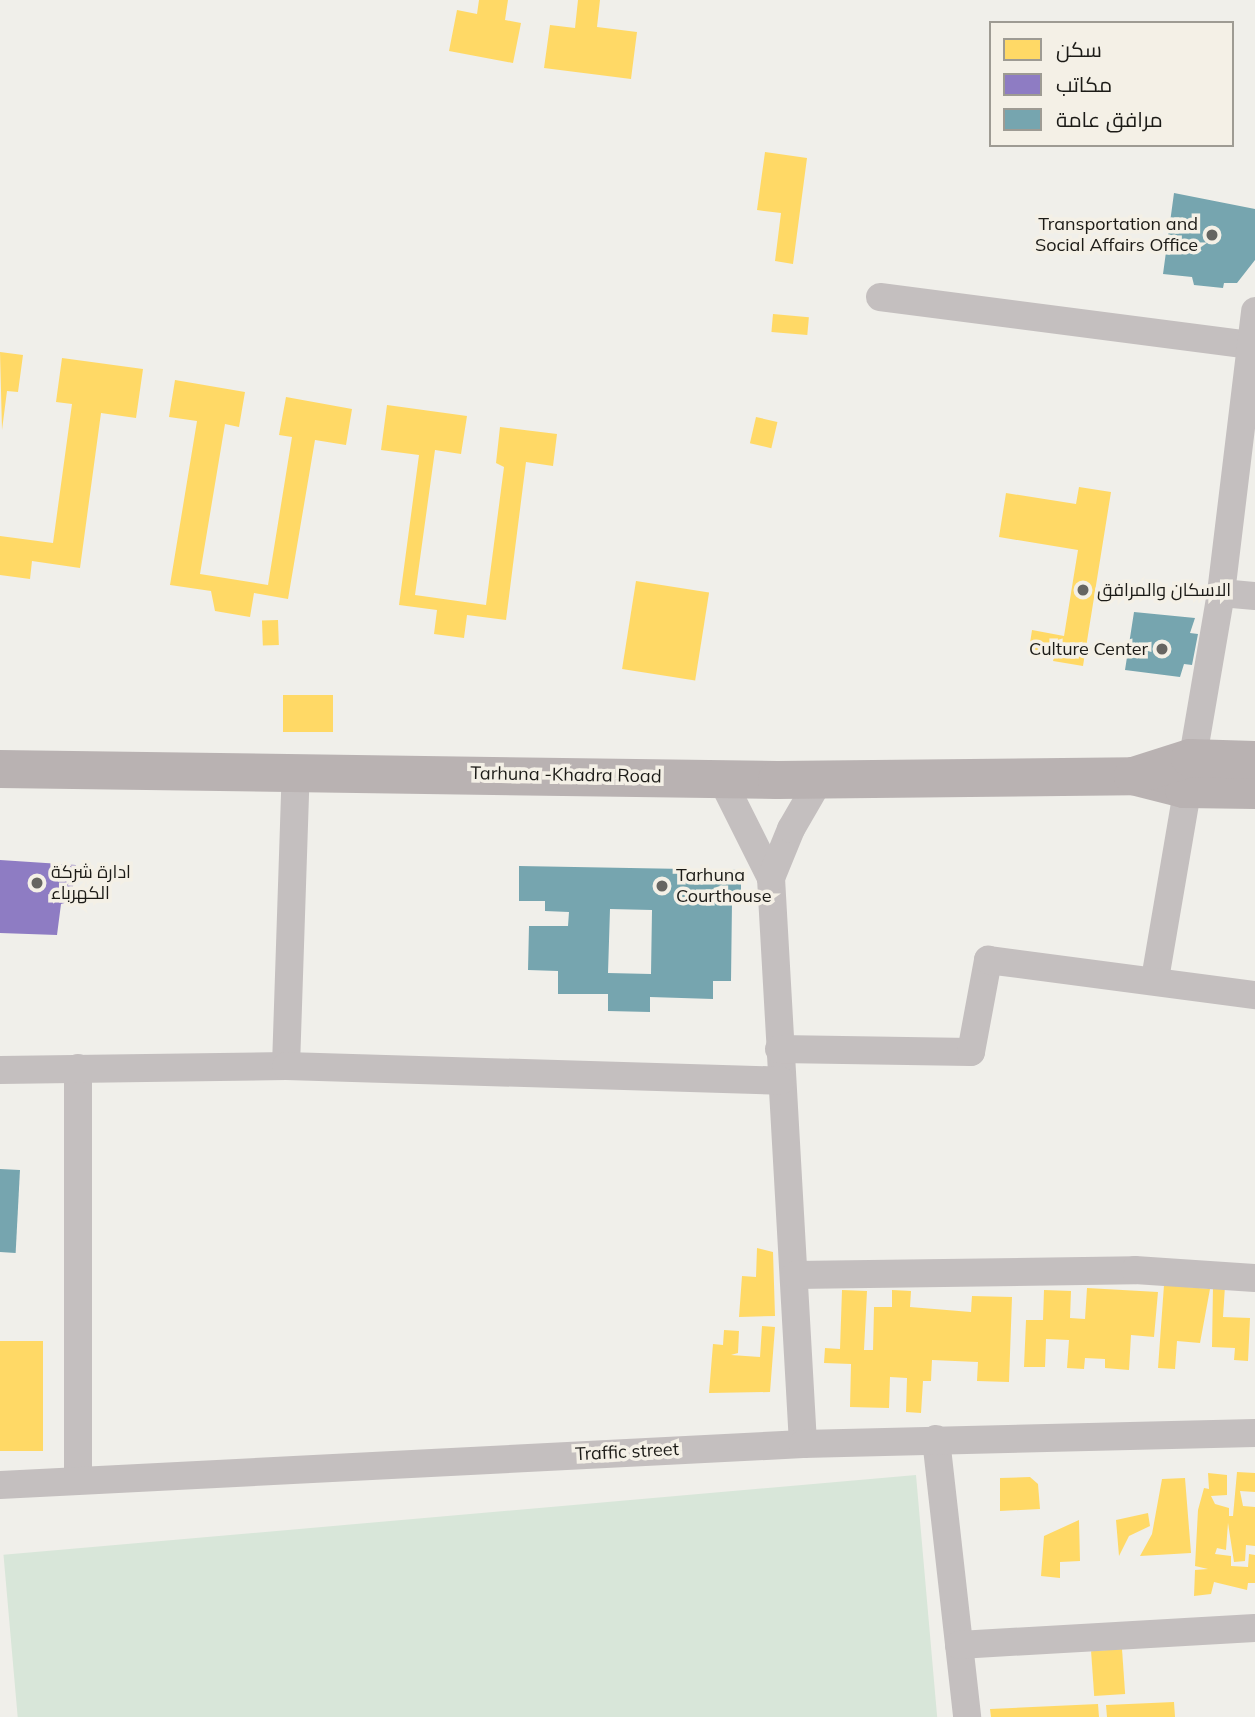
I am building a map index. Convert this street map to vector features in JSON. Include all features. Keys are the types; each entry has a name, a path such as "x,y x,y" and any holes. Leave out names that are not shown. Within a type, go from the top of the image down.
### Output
{"highway":[{"path":"1187,774 1255,760"},
{"name":"Tarhuna -Khadra Road","path":"0,769 820,779 1187,774"},
{"path":"1187,774 1255,790"}],"street":[{"path":"880,297 1253,346"},
{"path":"1155,979 1187,774 1220,593 1253,346 1255,312"},
{"path":"1220,593 1255,596"},
{"path":"286,1066 296,771"},
{"path":"721,778 771,878 803,1444"},
{"path":"771,878 791,829 820,779"},
{"path":"779,1049 971,1052 988,960 1155,979 1255,995"},
{"path":"0,1070 286,1066 781,1080"},
{"path":"78,1068 78,1479"},
{"path":"795,1275 1135,1270 1255,1278"},
{"name":"Traffic street","path":"0,1485 803,1444 1255,1433"},
{"path":"936,1439 967,1717"},
{"path":"959,1645 1255,1628"}],"green space":[{"path":"916,1475 937,1717 18,1717 3,1555"}],"building: سكن":[{"path":"479,0 508,0 505,20 521,23 513,63 449,51 457,10 477,14"},
{"path":"578,0 600,0 597,27 637,32 631,79 544,68 550,25 575,28"},
{"path":"765,152 807,158 793,264 775,261 781,213 757,210"},
{"path":"773,314 809,317 807,335 771,332"},
{"path":"0,352 23,355 18,392 7,391 2,430"},
{"path":"62,358 143,369 136,418 101,413 80,568 32,561 30,579 0,575 0,536 53,543 72,404 56,402"},
{"path":"175,380 245,392 239,427 225,424 200,574 268,585 292,437 279,435 286,397 352,409 346,445 315,440 288,599 254,593 250,617 215,611 211,591 170,585 197,421 169,417"},
{"path":"387,405 467,416 461,454 435,450 415,595 486,605 504,467 496,463 500,427 557,434 553,466 526,462 506,620 467,615 464,638 434,634 437,610 399,605 419,455 381,450"},
{"path":"756,417 777,422 771,448 750,443"},
{"name":"الاسكان والمرافق","path":"1079,487 1111,492 1083,666 1053,661 1055,654 1029,650 1032,630 1064,636 1078,550 999,537 1006,493 1076,504"},
{"path":"636,581 709,593 695,680 622,669"},
{"path":"278,620 279,645 263,646 262,621"},
{"path":"283,695 333,695 333,732 283,732"},
{"path":"757,1248 773,1252 775,1316 739,1317 742,1276 756,1277"},
{"path":"1164,1285 1210,1289 1200,1343 1177,1341 1175,1369 1158,1368"},
{"path":"1213,1286 1225,1286 1223,1317 1250,1318 1248,1361 1234,1360 1235,1348 1212,1347"},
{"path":"1087,1288 1158,1292 1154,1337 1131,1335 1129,1370 1105,1368 1105,1359 1085,1358 1084,1369 1067,1368 1069,1340 1046,1339 1045,1367 1024,1367 1026,1320 1043,1320 1044,1290 1071,1291 1070,1318 1085,1319"},
{"path":"842,1290 867,1291 864,1350 873,1350 874,1307 892,1307 892,1290 911,1291 910,1307 971,1312 972,1296 1012,1297 1009,1382 977,1381 978,1362 932,1360 931,1381 923,1381 921,1413 906,1412 907,1378 890,1377 889,1408 850,1407 851,1364 824,1363 825,1348 840,1349"},
{"path":"762,1326 775,1327 770,1392 709,1393 713,1344 723,1345 724,1330 739,1331 738,1353 731,1355 760,1357"},
{"path":"0,1341 43,1341 43,1451 0,1451"},
{"path":"1237,1472 1255,1473 1255,1492 1240,1491 1243,1506 1255,1507 1255,1546 1246,1545 1245,1561 1234,1562 1228,1523 1226,1550 1217,1548 1215,1554 1231,1556 1231,1566 1248,1567 1249,1554 1255,1555 1255,1583 1248,1583 1247,1590 1214,1582 1211,1594 1194,1596 1195,1570 1208,1569 1195,1566 1198,1510 1204,1488 1209,1489 1208,1473 1227,1475 1227,1495 1211,1496 1215,1504 1229,1508 1229,1516 1233,1516"},
{"path":"1030,1477 1038,1484 1040,1509 1000,1511 1000,1478"},
{"path":"1185,1478 1191,1553 1140,1556 1152,1534 1162,1479"},
{"path":"1148,1513 1150,1526 1129,1536 1119,1556 1116,1520"},
{"path":"1079,1520 1080,1561 1060,1562 1060,1578 1041,1576 1044,1536"},
{"path":"1122,1649 1125,1694 1094,1696 1091,1651"},
{"path":"1174,1702 1175,1717 1107,1717 1106,1705"},
{"path":"1098,1704 1099,1717 991,1717 990,1709"}],"building: مكاتب":[{"name":"ادارة شركة الكهرباء","path":"0,860 76,865 71,901 61,904 57,935 0,933"}],"building: مرافق عامة":[{"name":"Transportation and Social Affairs Office","path":"1174,193 1255,209 1255,260 1237,283 1224,283 1223,288 1194,285 1192,277 1163,274"},
{"name":"Culture Center","path":"1134,612 1195,618 1190,633 1198,634 1192,665 1184,664 1180,677 1125,670"},
{"path":"519,866 741,870 741,902 732,902 731,981 713,981 713,999 650,997 650,1012 608,1011 608,994 558,994 558,971 528,970 529,926 568,926 569,912 545,911 545,901 519,901","holes":["610,909 652,910 651,974 608,973"]},
{"path":"0,1169 20,1170 16,1253 0,1252"}],"place":[{"name":"Transportation and Social Affairs Office","path":"1212,235"},
{"name":"الاسكان والمرافق","path":"1083,590"},
{"name":"Culture Center","path":"1162,649"},
{"name":"ادارة شركة الكهرباء","path":"37,883"},
{"name":"Tarhuna Courthouse","path":"662,886"}]}
